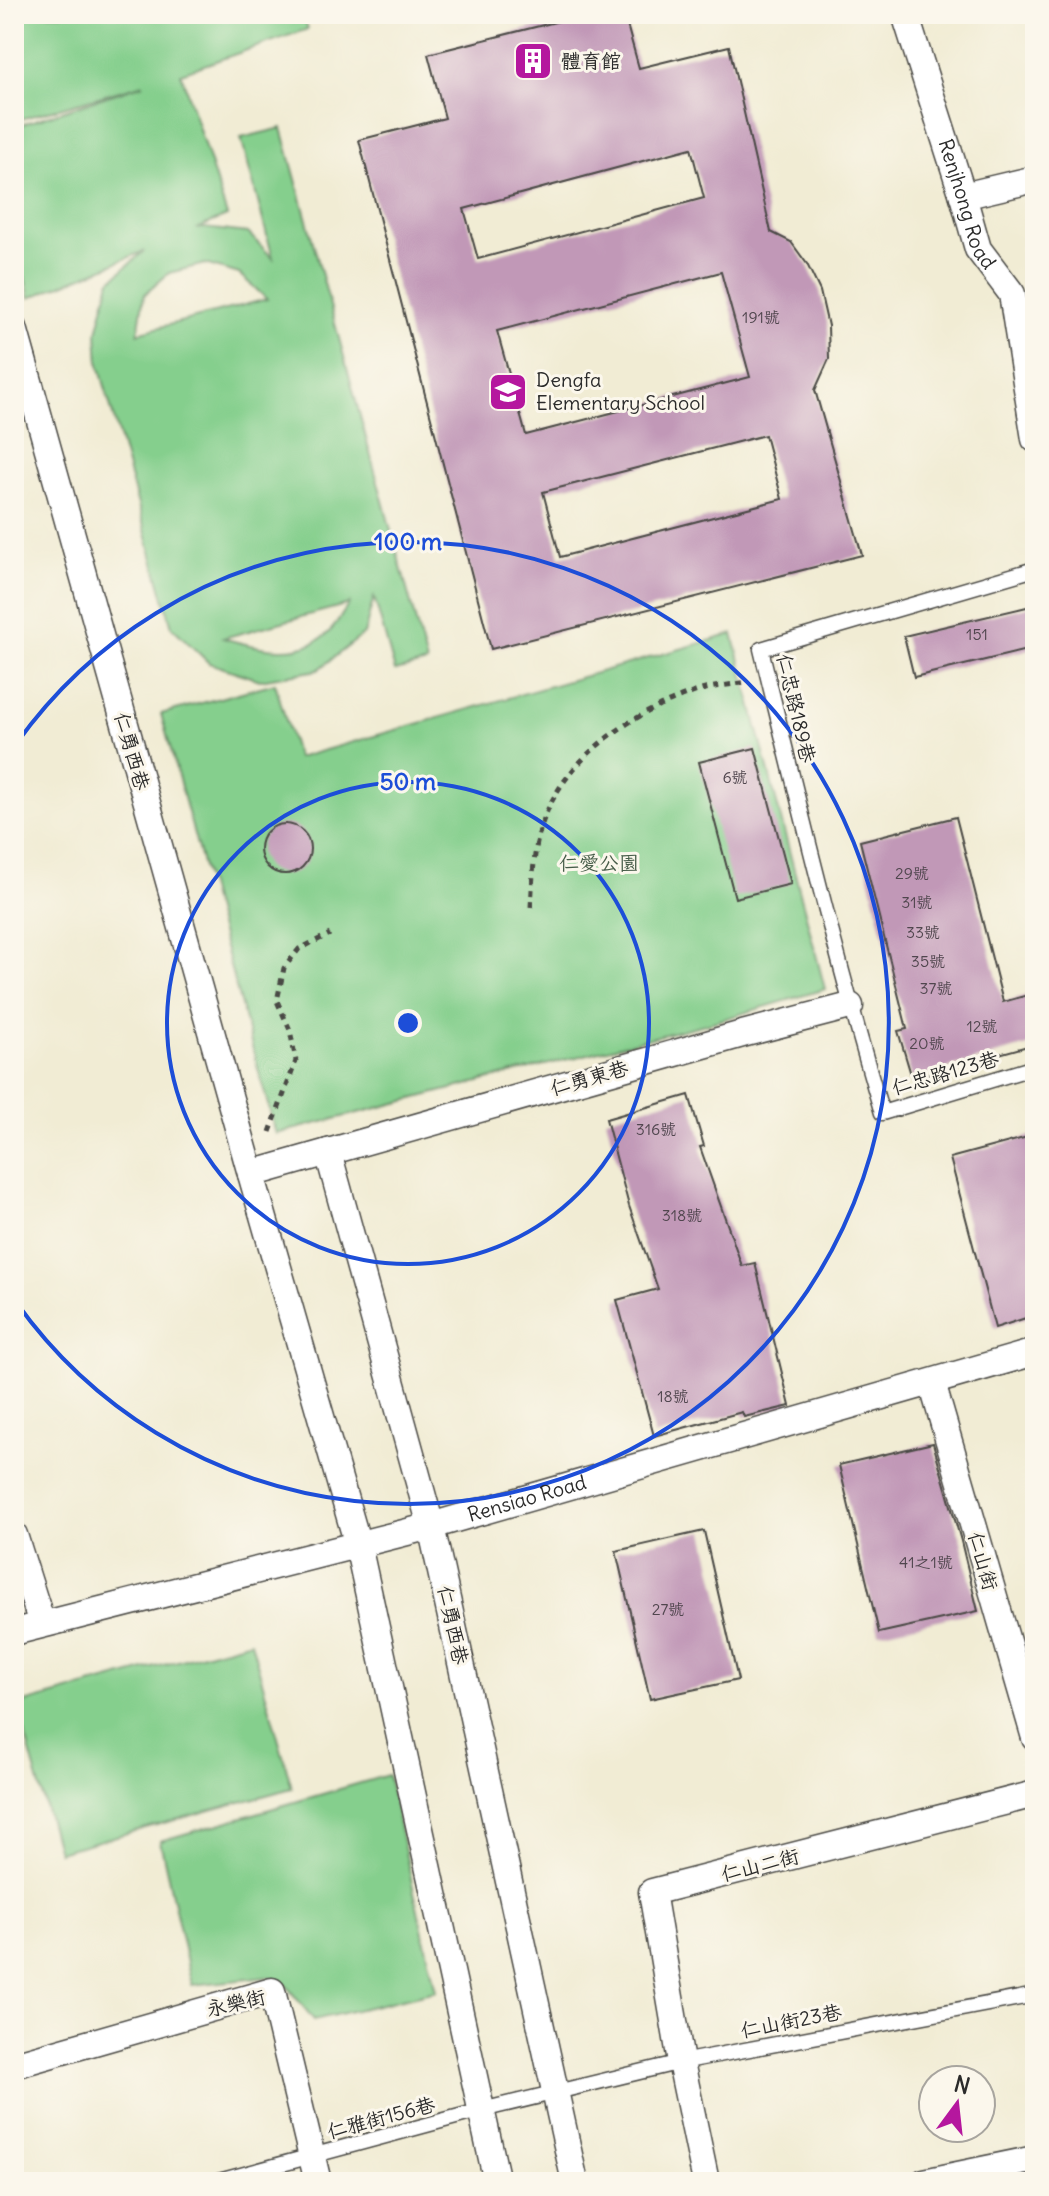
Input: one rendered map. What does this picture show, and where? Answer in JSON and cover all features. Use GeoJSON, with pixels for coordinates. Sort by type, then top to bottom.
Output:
{"type":"FeatureCollection","features":[{"type":"Feature","properties":{"kind":"street","name":"Renjhong Road"},"geometry":{"type":"LineString","coordinates":[[905,14],[978,249],[1012,294],[1035,439]]}},
{"type":"Feature","properties":{"kind":"street"},"geometry":{"type":"LineString","coordinates":[[963,196],[1035,179]]}},
{"type":"Feature","properties":{"kind":"street","name":"仁勇西巷"},"geometry":{"type":"LineString","coordinates":[[14,328],[358,1545],[497,2182]]}},
{"type":"Feature","properties":{"kind":"street","name":"仁勇東巷"},"geometry":{"type":"LineString","coordinates":[[328,1152],[850,1006]]}},
{"type":"Feature","properties":{"kind":"street"},"geometry":{"type":"LineString","coordinates":[[251,1174],[328,1152]]}},
{"type":"Feature","properties":{"kind":"street","name":"仁勇西巷"},"geometry":{"type":"LineString","coordinates":[[328,1152],[431,1526],[575,2182]]}},
{"type":"Feature","properties":{"kind":"street","name":"Rensiao Road"},"geometry":{"type":"LineString","coordinates":[[14,1632],[431,1526],[1035,1352]]}},
{"type":"Feature","properties":{"kind":"street","name":"仁山街"},"geometry":{"type":"LineString","coordinates":[[932,1383],[1035,1738]]}},
{"type":"Feature","properties":{"kind":"street"},"geometry":{"type":"LineString","coordinates":[[14,1535],[42,1624]]}},
{"type":"Feature","properties":{"kind":"street","name":"仁山二街"},"geometry":{"type":"LineString","coordinates":[[681,2062],[652,1892],[1035,1794]]}},
{"type":"Feature","properties":{"kind":"street","name":"永樂街"},"geometry":{"type":"LineString","coordinates":[[14,2065],[272,1991],[315,2170]]}},
{"type":"Feature","properties":{"kind":"street"},"geometry":{"type":"LineString","coordinates":[[681,2062],[706,2182]]}},
{"type":"Feature","properties":{"kind":"street"},"geometry":{"type":"LineString","coordinates":[[924,2182],[1035,2159]]}},
{"type":"Feature","properties":{"kind":"lane","name":"仁忠路189巷"},"geometry":{"type":"LineString","coordinates":[[850,1006],[761,649],[1035,569]]}},
{"type":"Feature","properties":{"kind":"lane","name":"仁忠路123巷"},"geometry":{"type":"LineString","coordinates":[[850,1006],[882,1113],[1035,1067]]}},
{"type":"Feature","properties":{"kind":"lane","name":"仁山街23巷"},"geometry":{"type":"LineString","coordinates":[[556,2091],[681,2062],[1035,1995]]}},
{"type":"Feature","properties":{"kind":"lane","name":"仁雅街156巷"},"geometry":{"type":"LineString","coordinates":[[215,2182],[315,2170],[482,2110],[556,2091]]}},
{"type":"Feature","properties":{"kind":"path"},"geometry":{"type":"LineString","coordinates":[[531,907],[534,860],[544,816],[574,766],[634,719],[699,691],[768,678]]}},
{"type":"Feature","properties":{"kind":"path"},"geometry":{"type":"LineString","coordinates":[[251,1174],[276,1121],[296,1061],[290,1030],[277,1001],[284,968],[299,949],[330,934]]}},
{"type":"Feature","properties":{"kind":"green space"},"geometry":{"type":"Polygon","coordinates":[[[14,14],[302,14],[308,29],[181,73],[227,216],[196,229],[248,233],[273,258],[241,138],[282,128],[427,663],[395,671],[374,597],[364,634],[318,670],[260,680],[209,663],[172,627],[99,365],[97,332],[110,281],[144,251],[30,298],[14,236],[14,127],[144,84],[14,121],[14,14]],[[205,264],[169,273],[144,295],[138,333],[267,299],[239,274],[205,264]],[[349,604],[223,638],[265,648],[307,645],[331,630],[349,604]]]}},
{"type":"Feature","properties":{"kind":"green space","name":"仁愛公園"},"geometry":{"type":"Polygon","coordinates":[[[733,634],[825,989],[717,1021],[276,1134],[161,714],[275,683],[297,758],[733,634]]]}},
{"type":"Feature","properties":{"kind":"green space"},"geometry":{"type":"Polygon","coordinates":[[[251,1641],[292,1788],[58,1852],[17,1705],[251,1641]]]}},
{"type":"Feature","properties":{"kind":"green space"},"geometry":{"type":"Polygon","coordinates":[[[388,1775],[436,1991],[314,2020],[285,1984],[268,1977],[192,1985],[160,1841],[388,1775]]]}},
{"type":"Feature","properties":{"kind":"building"},"geometry":{"type":"Polygon","coordinates":[[[587,14],[624,14],[639,68],[729,46],[771,232],[791,242],[807,264],[820,291],[828,326],[829,359],[815,390],[862,555],[491,649],[359,140],[445,118],[428,54],[587,14]],[[691,148],[464,209],[478,259],[704,198],[691,148]],[[721,272],[497,331],[526,435],[750,377],[721,272]],[[765,435],[543,492],[560,557],[782,499],[765,435]]]}},
{"type":"Feature","properties":{"kind":"building"},"geometry":{"type":"Polygon","coordinates":[[[1031,606],[1035,648],[914,677],[904,636],[1031,606]]]}},
{"type":"Feature","properties":{"kind":"building"},"geometry":{"type":"Polygon","coordinates":[[[755,748],[791,884],[735,898],[699,762],[755,748]]]}},
{"type":"Feature","properties":{"kind":"building"},"geometry":{"type":"Polygon","coordinates":[[[956,817],[1003,1002],[1035,993],[1035,1044],[912,1078],[898,1031],[907,1029],[860,841],[956,817]]]}},
{"type":"Feature","properties":{"kind":"building"},"geometry":{"type":"Polygon","coordinates":[[[275,825],[295,825],[309,839],[309,859],[295,873],[275,873],[261,859],[261,839],[275,825]]]}},
{"type":"Feature","properties":{"kind":"building"},"geometry":{"type":"Polygon","coordinates":[[[689,1095],[704,1146],[700,1147],[742,1266],[755,1263],[790,1406],[744,1417],[742,1412],[654,1436],[617,1300],[658,1289],[629,1206],[606,1119],[689,1095]]]}},
{"type":"Feature","properties":{"kind":"building"},"geometry":{"type":"Polygon","coordinates":[[[1035,1135],[1035,1315],[995,1328],[950,1158],[1035,1135]]]}},
{"type":"Feature","properties":{"kind":"building"},"geometry":{"type":"Polygon","coordinates":[[[933,1443],[978,1611],[879,1633],[839,1465],[933,1443]]]}},
{"type":"Feature","properties":{"kind":"building"},"geometry":{"type":"Polygon","coordinates":[[[704,1531],[738,1680],[650,1699],[616,1551],[704,1531]]]}},
{"type":"Feature","properties":{"kind":"place","name":"體育館"},"geometry":{"type":"Point","coordinates":[533,61]}},
{"type":"Feature","properties":{"kind":"place","name":"Dengfa Elementary School"},"geometry":{"type":"Point","coordinates":[508,392]}}]}
